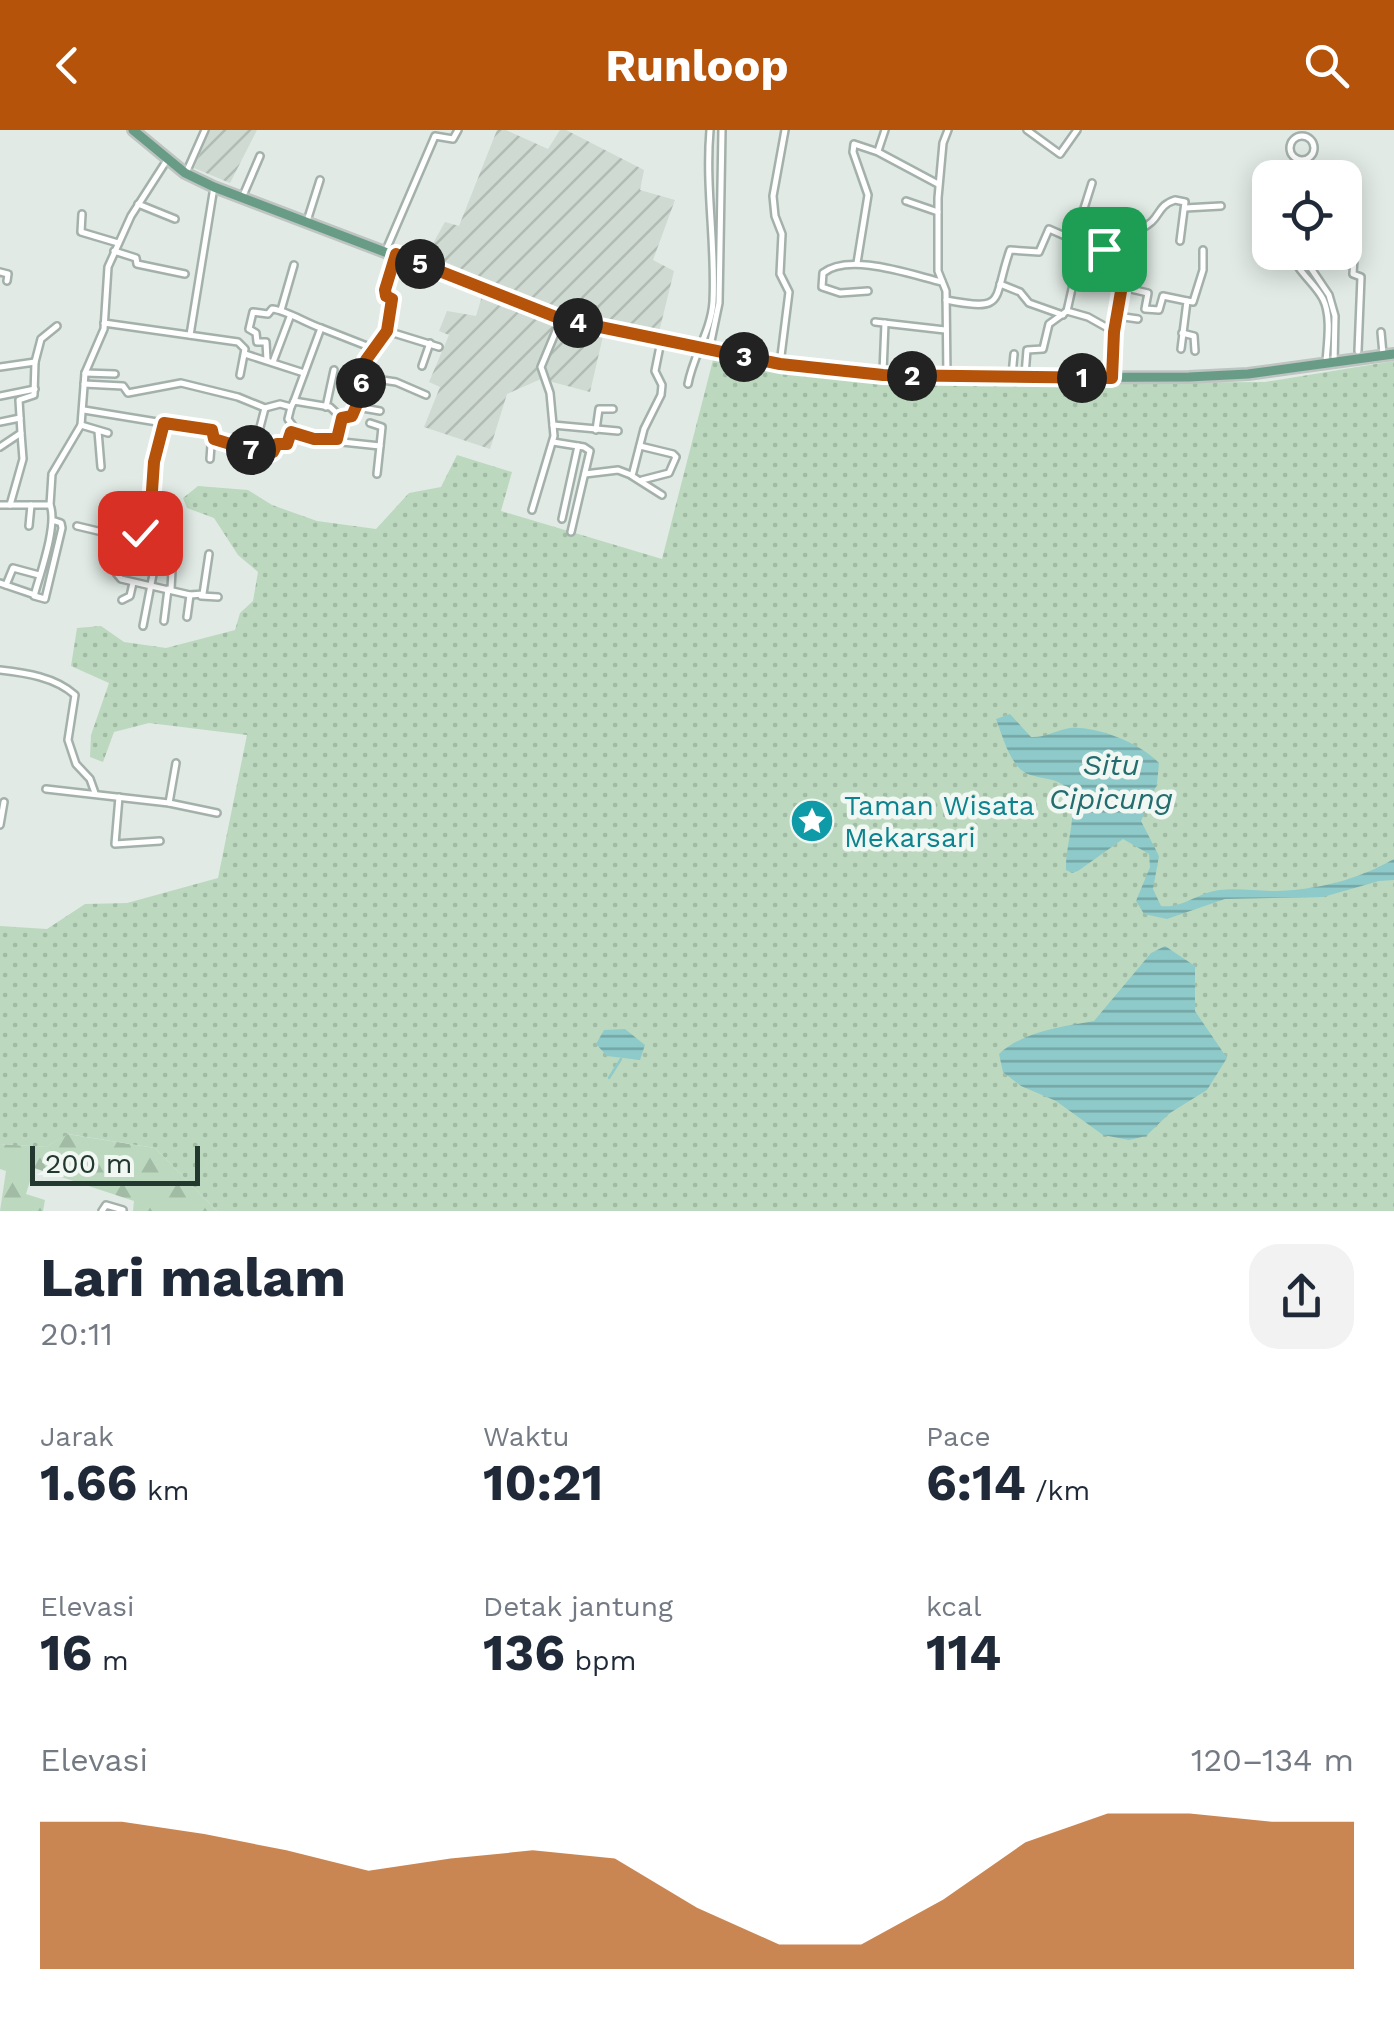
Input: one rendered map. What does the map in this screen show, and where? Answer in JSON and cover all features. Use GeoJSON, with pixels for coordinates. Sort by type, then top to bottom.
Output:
{"type":"FeatureCollection","features":[{"type":"Feature","properties":{"kind":"main road"},"geometry":{"type":"LineString","coordinates":[[134,130],[185,173],[214,187],[561,319],[780,364],[947,378],[1112,378],[1248,374],[1388,355]]}},
{"type":"Feature","properties":{"kind":"street"},"geometry":{"type":"LineString","coordinates":[[185,173],[206,130]]}},
{"type":"Feature","properties":{"kind":"street"},"geometry":{"type":"LineString","coordinates":[[84,384],[123,386],[128,393],[181,383],[264,408],[280,404],[326,406],[342,418],[352,416],[372,348],[387,331],[392,299],[385,290],[391,252],[435,136],[454,139],[458,130]]}},
{"type":"Feature","properties":{"kind":"street"},"geometry":{"type":"LineString","coordinates":[[704,350],[713,302],[708,214],[710,130]]}},
{"type":"Feature","properties":{"kind":"street"},"geometry":{"type":"LineString","coordinates":[[688,384],[719,303],[722,130]]}},
{"type":"Feature","properties":{"kind":"street"},"geometry":{"type":"LineString","coordinates":[[780,364],[788,292],[780,274],[782,234],[773,196],[785,130]]}},
{"type":"Feature","properties":{"kind":"street"},"geometry":{"type":"LineString","coordinates":[[878,152],[886,130]]}},
{"type":"Feature","properties":{"kind":"street"},"geometry":{"type":"LineString","coordinates":[[947,378],[946,300],[938,271],[938,212],[948,130]]}},
{"type":"Feature","properties":{"kind":"street"},"geometry":{"type":"LineString","coordinates":[[1028,130],[1060,154],[1075,133],[1066,130]]}},
{"type":"Feature","properties":{"kind":"street"},"geometry":{"type":"LineString","coordinates":[[1302,133],[1314,148],[1312,156],[1301,159],[1290,146],[1302,133]]}},
{"type":"Feature","properties":{"kind":"street"},"geometry":{"type":"LineString","coordinates":[[857,264],[868,195],[854,146],[878,152],[939,184]]}},
{"type":"Feature","properties":{"kind":"street"},"geometry":{"type":"LineString","coordinates":[[242,198],[260,156]]}},
{"type":"Feature","properties":{"kind":"street"},"geometry":{"type":"LineString","coordinates":[[34,595],[52,520],[52,474],[81,425],[86,373],[102,338],[104,283],[118,243],[167,160]]}},
{"type":"Feature","properties":{"kind":"street"},"geometry":{"type":"LineString","coordinates":[[307,221],[320,180]]}},
{"type":"Feature","properties":{"kind":"street"},"geometry":{"type":"LineString","coordinates":[[1024,378],[1026,350],[1043,349],[1049,324],[1066,313],[1076,271],[1074,240],[1092,183]]}},
{"type":"Feature","properties":{"kind":"street"},"geometry":{"type":"LineString","coordinates":[[190,335],[214,187]]}},
{"type":"Feature","properties":{"kind":"street"},"geometry":{"type":"LineString","coordinates":[[1112,378],[1114,332],[1124,274],[1140,229],[1153,224],[1166,203],[1184,200],[1180,241]]}},
{"type":"Feature","properties":{"kind":"street"},"geometry":{"type":"LineString","coordinates":[[906,201],[938,212]]}},
{"type":"Feature","properties":{"kind":"street"},"geometry":{"type":"LineString","coordinates":[[138,204],[176,218]]}},
{"type":"Feature","properties":{"kind":"street"},"geometry":{"type":"LineString","coordinates":[[1185,208],[1222,206]]}},
{"type":"Feature","properties":{"kind":"street"},"geometry":{"type":"LineString","coordinates":[[82,214],[80,232],[118,243]]}},
{"type":"Feature","properties":{"kind":"street"},"geometry":{"type":"LineString","coordinates":[[708,214],[720,214]]}},
{"type":"Feature","properties":{"kind":"street"},"geometry":{"type":"LineString","coordinates":[[1078,229],[1090,234],[1104,249],[1107,260],[1124,274]]}},
{"type":"Feature","properties":{"kind":"street"},"geometry":{"type":"LineString","coordinates":[[946,300],[985,307],[995,298],[1010,250],[1039,252],[1048,230],[1074,240]]}},
{"type":"Feature","properties":{"kind":"street"},"geometry":{"type":"LineString","coordinates":[[1104,249],[1130,258]]}},
{"type":"Feature","properties":{"kind":"street"},"geometry":{"type":"LineString","coordinates":[[1122,287],[1148,293],[1146,309],[1159,310],[1163,296],[1193,302],[1204,250]]}},
{"type":"Feature","properties":{"kind":"street"},"geometry":{"type":"LineString","coordinates":[[114,251],[136,258],[137,264],[185,274]]}},
{"type":"Feature","properties":{"kind":"street"},"geometry":{"type":"LineString","coordinates":[[868,291],[840,293],[821,285],[824,273],[832,266],[857,264],[942,282]]}},
{"type":"Feature","properties":{"kind":"street"},"geometry":{"type":"LineString","coordinates":[[281,310],[294,265]]}},
{"type":"Feature","properties":{"kind":"street"},"geometry":{"type":"LineString","coordinates":[[1300,270],[1322,297],[1328,321],[1330,364]]}},
{"type":"Feature","properties":{"kind":"street"},"geometry":{"type":"LineString","coordinates":[[1312,270],[1328,295],[1336,320],[1330,364]]}},
{"type":"Feature","properties":{"kind":"street"},"geometry":{"type":"LineString","coordinates":[[1352,270],[1352,274],[1362,278],[1358,351]]}},
{"type":"Feature","properties":{"kind":"street"},"geometry":{"type":"LineString","coordinates":[[0,272],[7,274],[7,281]]}},
{"type":"Feature","properties":{"kind":"street"},"geometry":{"type":"LineString","coordinates":[[1000,284],[1023,294],[1032,304],[1088,317],[1114,332]]}},
{"type":"Feature","properties":{"kind":"street"},"geometry":{"type":"LineString","coordinates":[[1181,349],[1186,302]]}},
{"type":"Feature","properties":{"kind":"street"},"geometry":{"type":"LineString","coordinates":[[281,340],[257,342],[256,333],[249,329],[252,313],[281,310],[372,348]]}},
{"type":"Feature","properties":{"kind":"street"},"geometry":{"type":"LineString","coordinates":[[1117,316],[1138,319]]}},
{"type":"Feature","properties":{"kind":"street"},"geometry":{"type":"LineString","coordinates":[[270,361],[290,317]]}},
{"type":"Feature","properties":{"kind":"street"},"geometry":{"type":"LineString","coordinates":[[532,510],[552,442],[550,393],[540,367],[561,319]]}},
{"type":"Feature","properties":{"kind":"street"},"geometry":{"type":"LineString","coordinates":[[876,322],[946,330]]}},
{"type":"Feature","properties":{"kind":"street"},"geometry":{"type":"LineString","coordinates":[[104,323],[238,342],[244,346],[240,374]]}},
{"type":"Feature","properties":{"kind":"street"},"geometry":{"type":"LineString","coordinates":[[883,375],[885,323]]}},
{"type":"Feature","properties":{"kind":"street"},"geometry":{"type":"LineString","coordinates":[[10,505],[23,456],[19,398],[32,396],[41,339],[58,326]]}},
{"type":"Feature","properties":{"kind":"street"},"geometry":{"type":"LineString","coordinates":[[214,439],[266,455],[277,444],[287,444],[292,425],[288,419],[321,328]]}},
{"type":"Feature","properties":{"kind":"street"},"geometry":{"type":"LineString","coordinates":[[387,331],[440,347]]}},
{"type":"Feature","properties":{"kind":"street"},"geometry":{"type":"LineString","coordinates":[[1381,332],[1388,355]]}},
{"type":"Feature","properties":{"kind":"street"},"geometry":{"type":"LineString","coordinates":[[1182,333],[1194,336],[1195,351]]}},
{"type":"Feature","properties":{"kind":"street"},"geometry":{"type":"LineString","coordinates":[[632,476],[644,429],[660,395],[662,385],[656,371],[661,341]]}},
{"type":"Feature","properties":{"kind":"street"},"geometry":{"type":"LineString","coordinates":[[266,342],[270,361]]}},
{"type":"Feature","properties":{"kind":"street"},"geometry":{"type":"LineString","coordinates":[[422,366],[430,343]]}},
{"type":"Feature","properties":{"kind":"street"},"geometry":{"type":"LineString","coordinates":[[244,354],[304,373]]}},
{"type":"Feature","properties":{"kind":"street"},"geometry":{"type":"LineString","coordinates":[[1012,378],[1014,354]]}},
{"type":"Feature","properties":{"kind":"street"},"geometry":{"type":"LineString","coordinates":[[0,367],[35,362]]}},
{"type":"Feature","properties":{"kind":"street"},"geometry":{"type":"LineString","coordinates":[[326,406],[334,370]]}},
{"type":"Feature","properties":{"kind":"street"},"geometry":{"type":"LineString","coordinates":[[86,373],[115,374]]}},
{"type":"Feature","properties":{"kind":"street"},"geometry":{"type":"LineString","coordinates":[[362,377],[396,382],[426,394]]}},
{"type":"Feature","properties":{"kind":"street"},"geometry":{"type":"LineString","coordinates":[[0,396],[34,389]]}},
{"type":"Feature","properties":{"kind":"street"},"geometry":{"type":"LineString","coordinates":[[356,407],[380,412]]}},
{"type":"Feature","properties":{"kind":"street"},"geometry":{"type":"LineString","coordinates":[[258,436],[264,408]]}},
{"type":"Feature","properties":{"kind":"street"},"geometry":{"type":"LineString","coordinates":[[596,430],[599,409],[612,409]]}},
{"type":"Feature","properties":{"kind":"street"},"geometry":{"type":"LineString","coordinates":[[84,410],[212,430],[210,459]]}},
{"type":"Feature","properties":{"kind":"street"},"geometry":{"type":"LineString","coordinates":[[0,422],[20,418]]}},
{"type":"Feature","properties":{"kind":"street"},"geometry":{"type":"LineString","coordinates":[[337,439],[342,418]]}},
{"type":"Feature","properties":{"kind":"street"},"geometry":{"type":"LineString","coordinates":[[149,534],[154,462],[164,423]]}},
{"type":"Feature","properties":{"kind":"street"},"geometry":{"type":"LineString","coordinates":[[370,423],[382,428],[376,474]]}},
{"type":"Feature","properties":{"kind":"street"},"geometry":{"type":"LineString","coordinates":[[553,424],[618,431]]}},
{"type":"Feature","properties":{"kind":"street"},"geometry":{"type":"LineString","coordinates":[[81,425],[108,433]]}},
{"type":"Feature","properties":{"kind":"street"},"geometry":{"type":"LineString","coordinates":[[0,447],[21,432]]}},
{"type":"Feature","properties":{"kind":"street"},"geometry":{"type":"LineString","coordinates":[[98,432],[101,467]]}},
{"type":"Feature","properties":{"kind":"street"},"geometry":{"type":"LineString","coordinates":[[291,432],[314,439],[380,446]]}},
{"type":"Feature","properties":{"kind":"street"},"geometry":{"type":"LineString","coordinates":[[552,442],[590,450],[570,532]]}},
{"type":"Feature","properties":{"kind":"street"},"geometry":{"type":"LineString","coordinates":[[562,519],[578,446]]}},
{"type":"Feature","properties":{"kind":"street"},"geometry":{"type":"LineString","coordinates":[[640,446],[676,456],[668,474],[642,480]]}},
{"type":"Feature","properties":{"kind":"street"},"geometry":{"type":"LineString","coordinates":[[586,474],[618,470],[642,480],[662,495]]}},
{"type":"Feature","properties":{"kind":"street"},"geometry":{"type":"LineString","coordinates":[[0,505],[50,505]]}},
{"type":"Feature","properties":{"kind":"street"},"geometry":{"type":"LineString","coordinates":[[29,526],[31,505]]}},
{"type":"Feature","properties":{"kind":"street"},"geometry":{"type":"LineString","coordinates":[[39,575],[14,568],[3,584],[47,599],[62,528],[61,523],[52,520]]}},
{"type":"Feature","properties":{"kind":"street"},"geometry":{"type":"LineString","coordinates":[[78,526],[119,536],[126,532],[161,537],[144,626]]}},
{"type":"Feature","properties":{"kind":"street"},"geometry":{"type":"LineString","coordinates":[[119,536],[116,573],[125,582],[218,598]]}},
{"type":"Feature","properties":{"kind":"street"},"geometry":{"type":"LineString","coordinates":[[201,596],[209,554]]}},
{"type":"Feature","properties":{"kind":"street"},"geometry":{"type":"LineString","coordinates":[[155,564],[172,568],[164,621]]}},
{"type":"Feature","properties":{"kind":"street"},"geometry":{"type":"LineString","coordinates":[[122,600],[129,598],[133,583]]}},
{"type":"Feature","properties":{"kind":"street"},"geometry":{"type":"LineString","coordinates":[[187,617],[190,595]]}},
{"type":"Feature","properties":{"kind":"street"},"geometry":{"type":"LineString","coordinates":[[0,670],[60,684],[75,695],[68,740],[76,764],[90,779],[95,794]]}},
{"type":"Feature","properties":{"kind":"street"},"geometry":{"type":"LineString","coordinates":[[168,803],[176,763]]}},
{"type":"Feature","properties":{"kind":"street"},"geometry":{"type":"LineString","coordinates":[[46,789],[168,803],[217,813]]}},
{"type":"Feature","properties":{"kind":"street"},"geometry":{"type":"LineString","coordinates":[[118,797],[115,844],[160,841]]}},
{"type":"Feature","properties":{"kind":"street"},"geometry":{"type":"LineString","coordinates":[[0,825],[4,802]]}},
{"type":"Feature","properties":{"kind":"street"},"geometry":{"type":"LineString","coordinates":[[102,1211],[106,1205],[123,1210]]}},
{"type":"Feature","properties":{"kind":"shaded area"},"geometry":{"type":"Polygon","coordinates":[[[210,130],[257,130],[230,183],[194,168],[210,130]]]}},
{"type":"Feature","properties":{"kind":"shaded area"},"geometry":{"type":"Polygon","coordinates":[[[497,130],[506,130],[548,149],[560,130],[566,130],[644,170],[640,190],[675,200],[653,260],[674,271],[659,332],[607,319],[590,392],[541,379],[507,394],[490,449],[424,427],[440,387],[429,382],[449,335],[439,331],[447,311],[476,316],[487,280],[427,254],[445,222],[459,226],[497,130]]]}},
{"type":"Feature","properties":{"kind":"green space","name":"Taman Wisata Mekarsari"},"geometry":{"type":"Polygon","coordinates":[[[714,356],[922,384],[1265,382],[1394,361],[1394,1211],[217,1211],[155,1148],[68,1134],[46,1147],[0,1144],[0,926],[47,929],[85,904],[127,903],[218,878],[247,735],[149,723],[114,732],[103,762],[90,757],[91,735],[109,683],[71,666],[77,628],[101,626],[124,642],[166,648],[235,630],[240,613],[253,601],[258,572],[238,555],[214,518],[187,508],[183,498],[198,486],[248,490],[272,505],[317,521],[376,529],[409,493],[441,487],[457,455],[512,472],[501,511],[662,559],[714,356]]]}},
{"type":"Feature","properties":{"kind":"green space"},"geometry":{"type":"Polygon","coordinates":[[[67,1134],[155,1148],[217,1211],[133,1211],[134,1201],[34,1168],[26,1194],[45,1200],[43,1211],[0,1211],[6,1171],[0,1169],[0,1144],[46,1147],[67,1134]]]}},
{"type":"Feature","properties":{"kind":"water","name":"Situ Cipicung"},"geometry":{"type":"Polygon","coordinates":[[[1010,714],[1031,737],[1070,728],[1093,730],[1130,743],[1159,763],[1157,784],[1141,821],[1159,856],[1153,889],[1161,906],[1220,890],[1275,891],[1321,886],[1366,873],[1394,859],[1394,880],[1323,897],[1225,899],[1167,919],[1144,914],[1136,901],[1150,867],[1149,854],[1123,839],[1078,871],[1066,870],[1071,799],[1056,781],[1027,773],[1016,764],[996,719],[1010,714]]]}},
{"type":"Feature","properties":{"kind":"water"},"geometry":{"type":"Polygon","coordinates":[[[1165,946],[1195,966],[1195,1011],[1227,1058],[1207,1090],[1170,1113],[1146,1136],[1129,1140],[1103,1135],[1056,1101],[1021,1086],[1003,1072],[999,1054],[1009,1046],[1044,1031],[1094,1021],[1151,953],[1165,946]]]}},
{"type":"Feature","properties":{"kind":"water"},"geometry":{"type":"Polygon","coordinates":[[[625,1029],[645,1045],[640,1060],[607,1056],[596,1044],[604,1030],[625,1029]]]}},
{"type":"Feature","properties":{"kind":"waterway"},"geometry":{"type":"LineString","coordinates":[[609,1078],[621,1059]]}},
{"type":"Feature","properties":{"kind":"place","name":"Taman Wisata Mekarsari"},"geometry":{"type":"Point","coordinates":[812,821]}},
{"type":"Feature","properties":{"kind":"route"},"geometry":{"type":"LineString","coordinates":[[140,533],[149,534],[154,462],[164,423],[212,430],[214,439],[266,455],[277,444],[287,444],[291,432],[314,439],[337,439],[342,418],[352,416],[356,407],[366,360],[387,331],[392,299],[385,290],[396,254],[561,319],[802,368],[947,378],[1112,378],[1114,332],[1124,274],[1107,260],[1104,249]]}}]}
